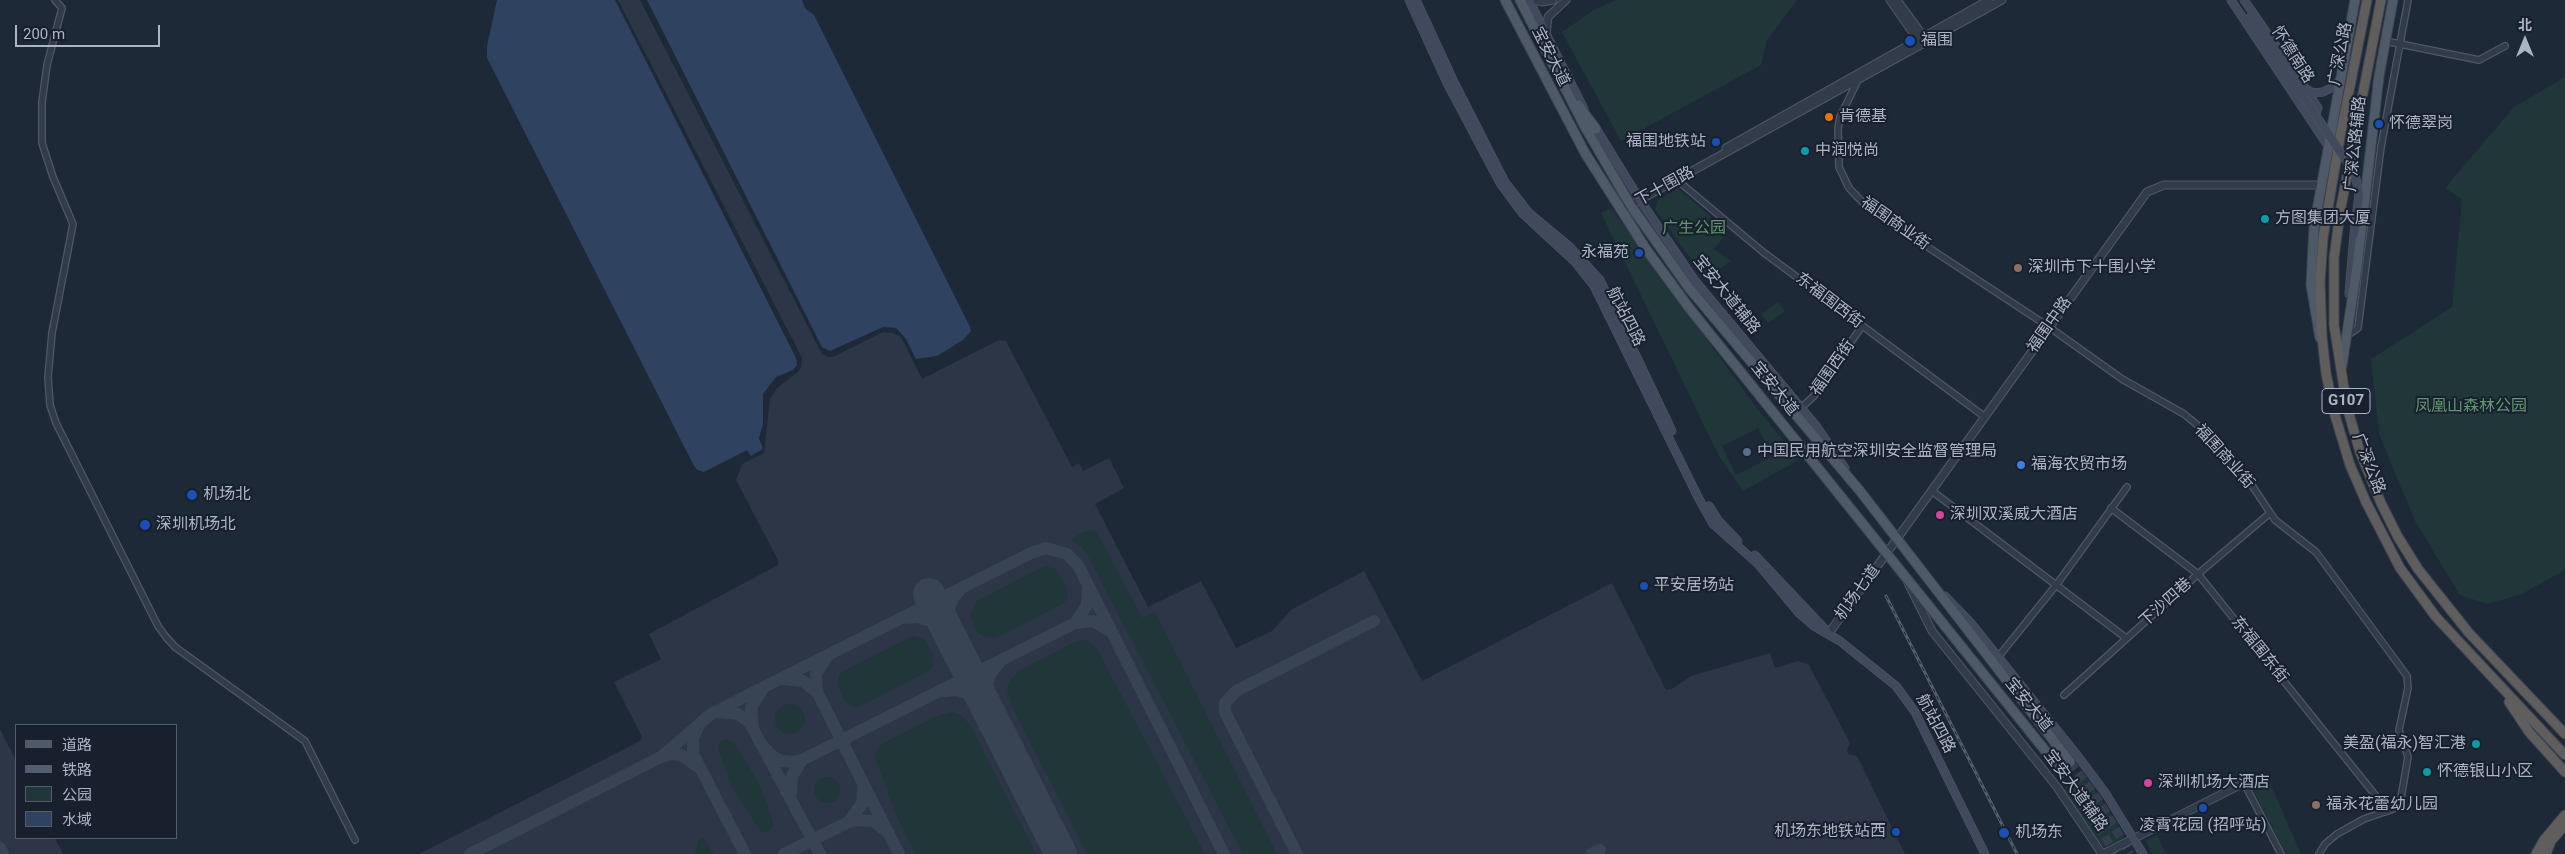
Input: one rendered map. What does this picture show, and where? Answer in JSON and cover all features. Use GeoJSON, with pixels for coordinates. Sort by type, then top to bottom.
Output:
{"type":"FeatureCollection","features":[{"type":"Feature","properties":{"kind":"highway","name":"广深公路"},"geometry":{"type":"LineString","coordinates":[[2367,0],[2340,136],[2323,238],[2320,300],[2324,363],[2344,447],[2382,536],[2400,568],[2436,617],[2565,755]]}},
{"type":"Feature","properties":{"kind":"highway","name":"广深公路"},"geometry":{"type":"LineString","coordinates":[[2381,0],[2340,212],[2334,258],[2334,325],[2342,382],[2354,434],[2366,468],[2398,537],[2448,609],[2565,734]]}},
{"type":"Feature","properties":{"kind":"highway"},"geometry":{"type":"LineString","coordinates":[[2503,690],[2520,720],[2565,772]]}},
{"type":"Feature","properties":{"kind":"highway"},"geometry":{"type":"LineString","coordinates":[[2536,854],[2544,840],[2565,815]]}},
{"type":"Feature","properties":{"kind":"highway"},"geometry":{"type":"LineString","coordinates":[[2546,854],[2551,841],[2565,825]]}},
{"type":"Feature","properties":{"kind":"main road","name":"航站四路"},"geometry":{"type":"LineString","coordinates":[[1410,0],[1448,83],[1500,183],[1523,214],[1575,262],[1594,286],[1713,524],[1764,570],[1799,613],[1814,626],[1829,633]]}},
{"type":"Feature","properties":{"kind":"main road","name":"航站四路"},"geometry":{"type":"LineString","coordinates":[[1416,0],[1454,82],[1505,182],[1529,213],[1570,247],[1600,280],[1702,495],[1718,520],[1763,562],[1804,609],[1829,633],[1885,675],[1907,700],[1985,854]]}},
{"type":"Feature","properties":{"kind":"main road","name":"宝安大道"},"geometry":{"type":"LineString","coordinates":[[1505,0],[1557,103],[1620,210],[1690,309],[2060,770]]}},
{"type":"Feature","properties":{"kind":"main road","name":"宝安大道"},"geometry":{"type":"LineString","coordinates":[[1520,0],[1563,84],[1630,204],[1688,288],[1898,538],[1936,586],[1985,654],[2070,762]]}},
{"type":"Feature","properties":{"kind":"main road","name":"宝安大道辅路"},"geometry":{"type":"LineString","coordinates":[[1528,0],[1578,99],[1639,199],[1696,282],[1801,408],[1860,491]]}},
{"type":"Feature","properties":{"kind":"main road","name":"怀德南路"},"geometry":{"type":"LineString","coordinates":[[2231,0],[2328,146]]}},
{"type":"Feature","properties":{"kind":"main road","name":"怀德南路"},"geometry":{"type":"LineString","coordinates":[[2240,0],[2304,93]]}},
{"type":"Feature","properties":{"kind":"main road","name":"怀德南路"},"geometry":{"type":"LineString","coordinates":[[2244,0],[2355,174],[2358,195],[2347,323]]}},
{"type":"Feature","properties":{"kind":"main road","name":"广深公路辅路"},"geometry":{"type":"LineString","coordinates":[[2324,363],[2311,285],[2314,234],[2320,185],[2355,0]]}},
{"type":"Feature","properties":{"kind":"main road","name":"广深公路辅路"},"geometry":{"type":"LineString","coordinates":[[2342,382],[2347,323],[2357,267],[2385,41],[2393,0]]}},
{"type":"Feature","properties":{"kind":"main road","name":"怀德南路"},"geometry":{"type":"LineString","coordinates":[[2304,93],[2324,92],[2335,86],[2342,76]]}},
{"type":"Feature","properties":{"kind":"main road"},"geometry":{"type":"LineString","coordinates":[[1563,84],[1596,129]]}},
{"type":"Feature","properties":{"kind":"main road"},"geometry":{"type":"LineString","coordinates":[[2304,93],[2318,110],[2312,115],[2304,111]]}},
{"type":"Feature","properties":{"kind":"main road","name":"宝安大道辅路"},"geometry":{"type":"LineString","coordinates":[[1936,586],[1999,656],[2077,755],[2135,838],[2143,854]]}},
{"type":"Feature","properties":{"kind":"street"},"geometry":{"type":"LineString","coordinates":[[55,0],[62,8],[47,65],[42,102],[42,142],[53,177],[73,224],[52,333],[49,368],[50,405],[56,423],[158,626],[175,647],[305,741],[355,840]]}},
{"type":"Feature","properties":{"kind":"street"},"geometry":{"type":"LineString","coordinates":[[1534,0],[1542,2],[1553,0]]}},
{"type":"Feature","properties":{"kind":"street"},"geometry":{"type":"LineString","coordinates":[[1890,0],[1923,41]]}},
{"type":"Feature","properties":{"kind":"street"},"geometry":{"type":"LineString","coordinates":[[1897,0],[1923,41]]}},
{"type":"Feature","properties":{"kind":"street","name":"下十围路"},"geometry":{"type":"LineString","coordinates":[[1639,199],[1857,82],[1989,0]]}},
{"type":"Feature","properties":{"kind":"street","name":"下十围路"},"geometry":{"type":"LineString","coordinates":[[1620,210],[1923,41],[2002,0]]}},
{"type":"Feature","properties":{"kind":"street"},"geometry":{"type":"LineString","coordinates":[[2345,338],[2358,328],[2381,147],[2408,0]]}},
{"type":"Feature","properties":{"kind":"street"},"geometry":{"type":"LineString","coordinates":[[1548,39],[1546,24],[1548,17],[1563,1]]}},
{"type":"Feature","properties":{"kind":"street"},"geometry":{"type":"LineString","coordinates":[[2385,41],[2479,60],[2506,46]]}},
{"type":"Feature","properties":{"kind":"street","name":"福围商业街"},"geometry":{"type":"LineString","coordinates":[[1857,82],[1840,117],[1838,129],[1839,167],[1849,188],[1867,207],[2048,327],[2122,379],[2184,414],[2201,428],[2251,484],[2270,513],[2316,552],[2407,676],[2408,688],[2400,730],[2408,757],[2400,804],[2388,811]]}},
{"type":"Feature","properties":{"kind":"street","name":"东福围西街"},"geometry":{"type":"LineString","coordinates":[[1677,180],[1763,252],[1985,417]]}},
{"type":"Feature","properties":{"kind":"street","name":"福围中路"},"geometry":{"type":"LineString","coordinates":[[1887,554],[2048,327],[2152,188],[2164,185],[2320,185]]}},
{"type":"Feature","properties":{"kind":"street","name":"福围西街"},"geometry":{"type":"LineString","coordinates":[[1801,408],[1814,396],[1862,326]]}},
{"type":"Feature","properties":{"kind":"street"},"geometry":{"type":"LineString","coordinates":[[1999,656],[2057,584],[2127,487]]}},
{"type":"Feature","properties":{"kind":"street"},"geometry":{"type":"LineString","coordinates":[[1932,491],[2126,638]]}},
{"type":"Feature","properties":{"kind":"street","name":"东福围东街"},"geometry":{"type":"LineString","coordinates":[[2111,508],[2198,574],[2388,811]]}},
{"type":"Feature","properties":{"kind":"street","name":"下沙四巷"},"geometry":{"type":"LineString","coordinates":[[2064,695],[2198,574],[2270,513]]}},
{"type":"Feature","properties":{"kind":"street","name":"机场七道"},"geometry":{"type":"LineString","coordinates":[[1829,633],[1887,554]]}},
{"type":"Feature","properties":{"kind":"street","name":"宝安大道辅路"},"geometry":{"type":"LineString","coordinates":[[1904,574],[1932,631],[2057,787],[2103,854]]}},
{"type":"Feature","properties":{"kind":"street"},"geometry":{"type":"LineString","coordinates":[[2103,854],[2244,783],[2281,854]]}},
{"type":"Feature","properties":{"kind":"street"},"geometry":{"type":"LineString","coordinates":[[2319,854],[2325,844],[2337,834],[2364,819],[2388,811]]}},
{"type":"Feature","properties":{"kind":"shaded area"},"geometry":{"type":"Polygon","coordinates":[[[618,0],[640,0],[822,354],[833,357],[883,332],[892,333],[901,337],[922,379],[999,340],[1006,341],[1072,467],[1079,463],[1083,471],[1109,458],[1124,488],[1095,504],[1148,607],[1201,581],[1236,648],[1272,631],[1291,610],[1364,571],[1422,681],[1612,583],[1666,690],[1672,689],[1691,676],[1770,653],[1775,668],[1798,661],[1809,665],[1850,743],[1847,750],[1848,754],[1857,756],[1905,854],[419,854],[640,741],[642,737],[614,682],[661,659],[649,634],[778,565],[778,560],[736,480],[742,464],[764,453],[770,399],[777,388],[798,372],[801,367],[802,358],[618,0]]]}},
{"type":"Feature","properties":{"kind":"shaded area"},"geometry":{"type":"Polygon","coordinates":[[[0,729],[15,759],[15,839],[56,839],[63,854],[0,854],[0,729]]]}},
{"type":"Feature","properties":{"kind":"green space"},"geometry":{"type":"Polygon","coordinates":[[[1616,0],[1797,0],[1767,40],[1761,65],[1621,141],[1562,32],[1594,10],[1616,0]]]}},
{"type":"Feature","properties":{"kind":"green space","name":"凤凰山森林公园"},"geometry":{"type":"Polygon","coordinates":[[[2565,77],[2565,570],[2522,594],[2487,604],[2460,595],[2415,521],[2379,434],[2371,359],[2452,307],[2462,199],[2445,188],[2514,107],[2565,77]]]}},
{"type":"Feature","properties":{"kind":"green space","name":"广生公园"},"geometry":{"type":"Polygon","coordinates":[[[1678,188],[1719,224],[1715,230],[1723,238],[1714,249],[1731,261],[1705,279],[1655,209],[1658,200],[1678,188]]]}},
{"type":"Feature","properties":{"kind":"green space"},"geometry":{"type":"Polygon","coordinates":[[[1611,208],[1756,407],[1799,460],[1743,491],[1719,456],[1601,213],[1611,208]],[[1758,428],[1722,446],[1736,475],[1772,457],[1758,428]]]}},
{"type":"Feature","properties":{"kind":"green space"},"geometry":{"type":"Polygon","coordinates":[[[1778,302],[1785,311],[1768,323],[1761,314],[1778,302]]]}},
{"type":"Feature","properties":{"kind":"green space"},"geometry":{"type":"Polygon","coordinates":[[[1093,530],[1097,532],[1142,618],[1155,612],[1277,854],[1243,854],[1089,558],[1080,545],[1072,540],[1079,534],[1093,530]]]}},
{"type":"Feature","properties":{"kind":"green space"},"geometry":{"type":"Polygon","coordinates":[[[1045,566],[1056,569],[1067,588],[1068,596],[1064,603],[996,638],[985,637],[976,631],[970,615],[977,601],[1045,566]]]}},
{"type":"Feature","properties":{"kind":"green space"},"geometry":{"type":"Polygon","coordinates":[[[913,636],[924,639],[933,655],[933,664],[930,670],[861,706],[854,707],[846,702],[837,684],[840,673],[913,636]]]}},
{"type":"Feature","properties":{"kind":"green space"},"geometry":{"type":"Polygon","coordinates":[[[1086,640],[1096,647],[1205,854],[1087,854],[1012,706],[1007,689],[1011,679],[1020,670],[1077,641],[1086,640]]]}},
{"type":"Feature","properties":{"kind":"green space"},"geometry":{"type":"Polygon","coordinates":[[[790,704],[801,708],[805,719],[801,730],[790,734],[779,730],[775,719],[779,708],[790,704]]]}},
{"type":"Feature","properties":{"kind":"green space"},"geometry":{"type":"Polygon","coordinates":[[[952,712],[962,716],[970,725],[1036,854],[916,854],[896,815],[874,754],[882,744],[939,715],[952,712]]]}},
{"type":"Feature","properties":{"kind":"green space"},"geometry":{"type":"Polygon","coordinates":[[[726,739],[734,743],[759,783],[773,821],[773,827],[769,831],[762,832],[758,828],[732,787],[718,749],[720,742],[726,739]]]}},
{"type":"Feature","properties":{"kind":"green space"},"geometry":{"type":"Polygon","coordinates":[[[2085,775],[2124,834],[2123,839],[2105,847],[2102,846],[2064,790],[2085,775]]]}},
{"type":"Feature","properties":{"kind":"green space"},"geometry":{"type":"Polygon","coordinates":[[[2267,776],[2301,854],[2286,854],[2251,786],[2267,776]]]}},
{"type":"Feature","properties":{"kind":"green space"},"geometry":{"type":"Polygon","coordinates":[[[827,777],[836,781],[840,790],[836,799],[827,803],[818,799],[814,790],[818,781],[827,777]]]}},
{"type":"Feature","properties":{"kind":"green space"},"geometry":{"type":"Polygon","coordinates":[[[2157,835],[2166,854],[2152,854],[2146,841],[2157,835]]]}},
{"type":"Feature","properties":{"kind":"green space"},"geometry":{"type":"Polygon","coordinates":[[[704,837],[713,854],[695,854],[699,840],[704,837]]]}},
{"type":"Feature","properties":{"kind":"water"},"geometry":{"type":"Polygon","coordinates":[[[497,0],[615,0],[796,358],[797,365],[793,370],[776,377],[763,394],[763,424],[759,438],[763,449],[751,456],[747,450],[704,472],[697,470],[693,464],[487,58],[487,46],[497,0]]]}},
{"type":"Feature","properties":{"kind":"water"},"geometry":{"type":"Polygon","coordinates":[[[647,0],[802,0],[805,8],[814,15],[970,327],[971,331],[963,340],[937,356],[916,359],[906,339],[896,328],[883,327],[830,351],[822,347],[647,0]]]}},
{"type":"Feature","properties":{"kind":"taxiway"},"geometry":{"type":"LineString","coordinates":[[745,854],[693,754],[693,738],[700,723],[711,714],[770,684],[1031,553],[1046,548],[1067,554],[1078,565],[1224,854]]}},
{"type":"Feature","properties":{"kind":"taxiway"},"geometry":{"type":"LineString","coordinates":[[1075,623],[1087,605],[1088,587]]}},
{"type":"Feature","properties":{"kind":"taxiway"},"geometry":{"type":"LineString","coordinates":[[951,636],[948,627],[948,612],[953,598],[960,590]]}},
{"type":"Feature","properties":{"kind":"taxiway"},"geometry":{"type":"LineString","coordinates":[[905,618],[917,617],[931,621],[944,629],[952,640]]}},
{"type":"Feature","properties":{"kind":"taxiway"},"geometry":{"type":"LineString","coordinates":[[763,746],[771,755],[781,761],[792,762],[802,760],[1075,623],[1093,621],[1110,631]]}},
{"type":"Feature","properties":{"kind":"taxiway"},"geometry":{"type":"LineString","coordinates":[[1297,854],[1225,712],[1225,703],[1236,691],[1374,621]]}},
{"type":"Feature","properties":{"kind":"taxiway"},"geometry":{"type":"LineString","coordinates":[[817,692],[816,674],[827,656]]}},
{"type":"Feature","properties":{"kind":"taxiway"},"geometry":{"type":"LineString","coordinates":[[988,709],[986,686],[991,673],[999,663]]}},
{"type":"Feature","properties":{"kind":"taxiway"},"geometry":{"type":"LineString","coordinates":[[783,679],[803,681],[817,692],[899,854]]}},
{"type":"Feature","properties":{"kind":"taxiway"},"geometry":{"type":"LineString","coordinates":[[753,727],[751,708],[762,690]]}},
{"type":"Feature","properties":{"kind":"taxiway"},"geometry":{"type":"LineString","coordinates":[[944,691],[956,690],[970,694],[981,702],[990,714]]}},
{"type":"Feature","properties":{"kind":"taxiway"},"geometry":{"type":"LineString","coordinates":[[717,712],[738,714],[750,723],[820,854]]}},
{"type":"Feature","properties":{"kind":"taxiway"},"geometry":{"type":"LineString","coordinates":[[470,854],[661,757],[696,727]]}},
{"type":"Feature","properties":{"kind":"taxiway"},"geometry":{"type":"LineString","coordinates":[[661,757],[670,754],[681,755],[697,766]]}},
{"type":"Feature","properties":{"kind":"taxiway"},"geometry":{"type":"LineString","coordinates":[[791,794],[792,776],[802,760]]}},
{"type":"Feature","properties":{"kind":"taxiway"},"geometry":{"type":"LineString","coordinates":[[849,821],[862,804],[863,787]]}},
{"type":"Feature","properties":{"kind":"taxiway"},"geometry":{"type":"LineString","coordinates":[[784,854],[853,820],[873,821],[886,831]]}},
{"type":"Feature","properties":{"kind":"taxiway"},"geometry":{"type":"LineString","coordinates":[[0,848],[3,854]]}},
{"type":"Feature","properties":{"kind":"taxiway"},"geometry":{"type":"LineString","coordinates":[[1591,854],[1600,850]]}},
{"type":"Feature","properties":{"kind":"runway"},"geometry":{"type":"LineString","coordinates":[[929,594],[1061,854]]}},
{"type":"Feature","properties":{"kind":"tunnel"},"geometry":{"type":"LineString","coordinates":[[2070,762],[2100,803],[2130,854]]}},
{"type":"Feature","properties":{"kind":"tunnel"},"geometry":{"type":"LineString","coordinates":[[2060,769],[2083,800],[2115,854]]}},
{"type":"Feature","properties":{"kind":"railway"},"geometry":{"type":"LineString","coordinates":[[1886,596],[2017,854]]}},
{"type":"Feature","properties":{"kind":"place","name":"福围"},"geometry":{"type":"Point","coordinates":[1910,41]}},
{"type":"Feature","properties":{"kind":"place","name":"肯德基"},"geometry":{"type":"Point","coordinates":[1829,117]}},
{"type":"Feature","properties":{"kind":"place","name":"怀德翠岗"},"geometry":{"type":"Point","coordinates":[2379,124]}},
{"type":"Feature","properties":{"kind":"place","name":"福围地铁站"},"geometry":{"type":"Point","coordinates":[1716,142]}},
{"type":"Feature","properties":{"kind":"place","name":"中润悦尚"},"geometry":{"type":"Point","coordinates":[1805,151]}},
{"type":"Feature","properties":{"kind":"place","name":"方图集团大厦"},"geometry":{"type":"Point","coordinates":[2265,219]}},
{"type":"Feature","properties":{"kind":"place","name":"永福苑"},"geometry":{"type":"Point","coordinates":[1639,253]}},
{"type":"Feature","properties":{"kind":"place","name":"深圳市下十围小学"},"geometry":{"type":"Point","coordinates":[2018,268]}},
{"type":"Feature","properties":{"kind":"place","name":"中国民用航空深圳安全监督管理局"},"geometry":{"type":"Point","coordinates":[1747,452]}},
{"type":"Feature","properties":{"kind":"place","name":"福海农贸市场"},"geometry":{"type":"Point","coordinates":[2021,465]}},
{"type":"Feature","properties":{"kind":"place","name":"机场北"},"geometry":{"type":"Point","coordinates":[192,495]}},
{"type":"Feature","properties":{"kind":"place","name":"深圳双溪威大酒店"},"geometry":{"type":"Point","coordinates":[1940,515]}},
{"type":"Feature","properties":{"kind":"place","name":"深圳机场北"},"geometry":{"type":"Point","coordinates":[145,525]}},
{"type":"Feature","properties":{"kind":"place","name":"平安居场站"},"geometry":{"type":"Point","coordinates":[1644,586]}},
{"type":"Feature","properties":{"kind":"place","name":"美盈(福永)智汇港"},"geometry":{"type":"Point","coordinates":[2476,744]}},
{"type":"Feature","properties":{"kind":"place","name":"怀德银山小区"},"geometry":{"type":"Point","coordinates":[2427,772]}},
{"type":"Feature","properties":{"kind":"place","name":"深圳机场大酒店"},"geometry":{"type":"Point","coordinates":[2148,783]}},
{"type":"Feature","properties":{"kind":"place","name":"福永花蕾幼儿园"},"geometry":{"type":"Point","coordinates":[2316,805]}},
{"type":"Feature","properties":{"kind":"place","name":"凌霄花园 (招呼站)"},"geometry":{"type":"Point","coordinates":[2203,808]}},
{"type":"Feature","properties":{"kind":"place","name":"机场东地铁站西"},"geometry":{"type":"Point","coordinates":[1896,832]}},
{"type":"Feature","properties":{"kind":"place","name":"机场东"},"geometry":{"type":"Point","coordinates":[2004,833]}}]}
